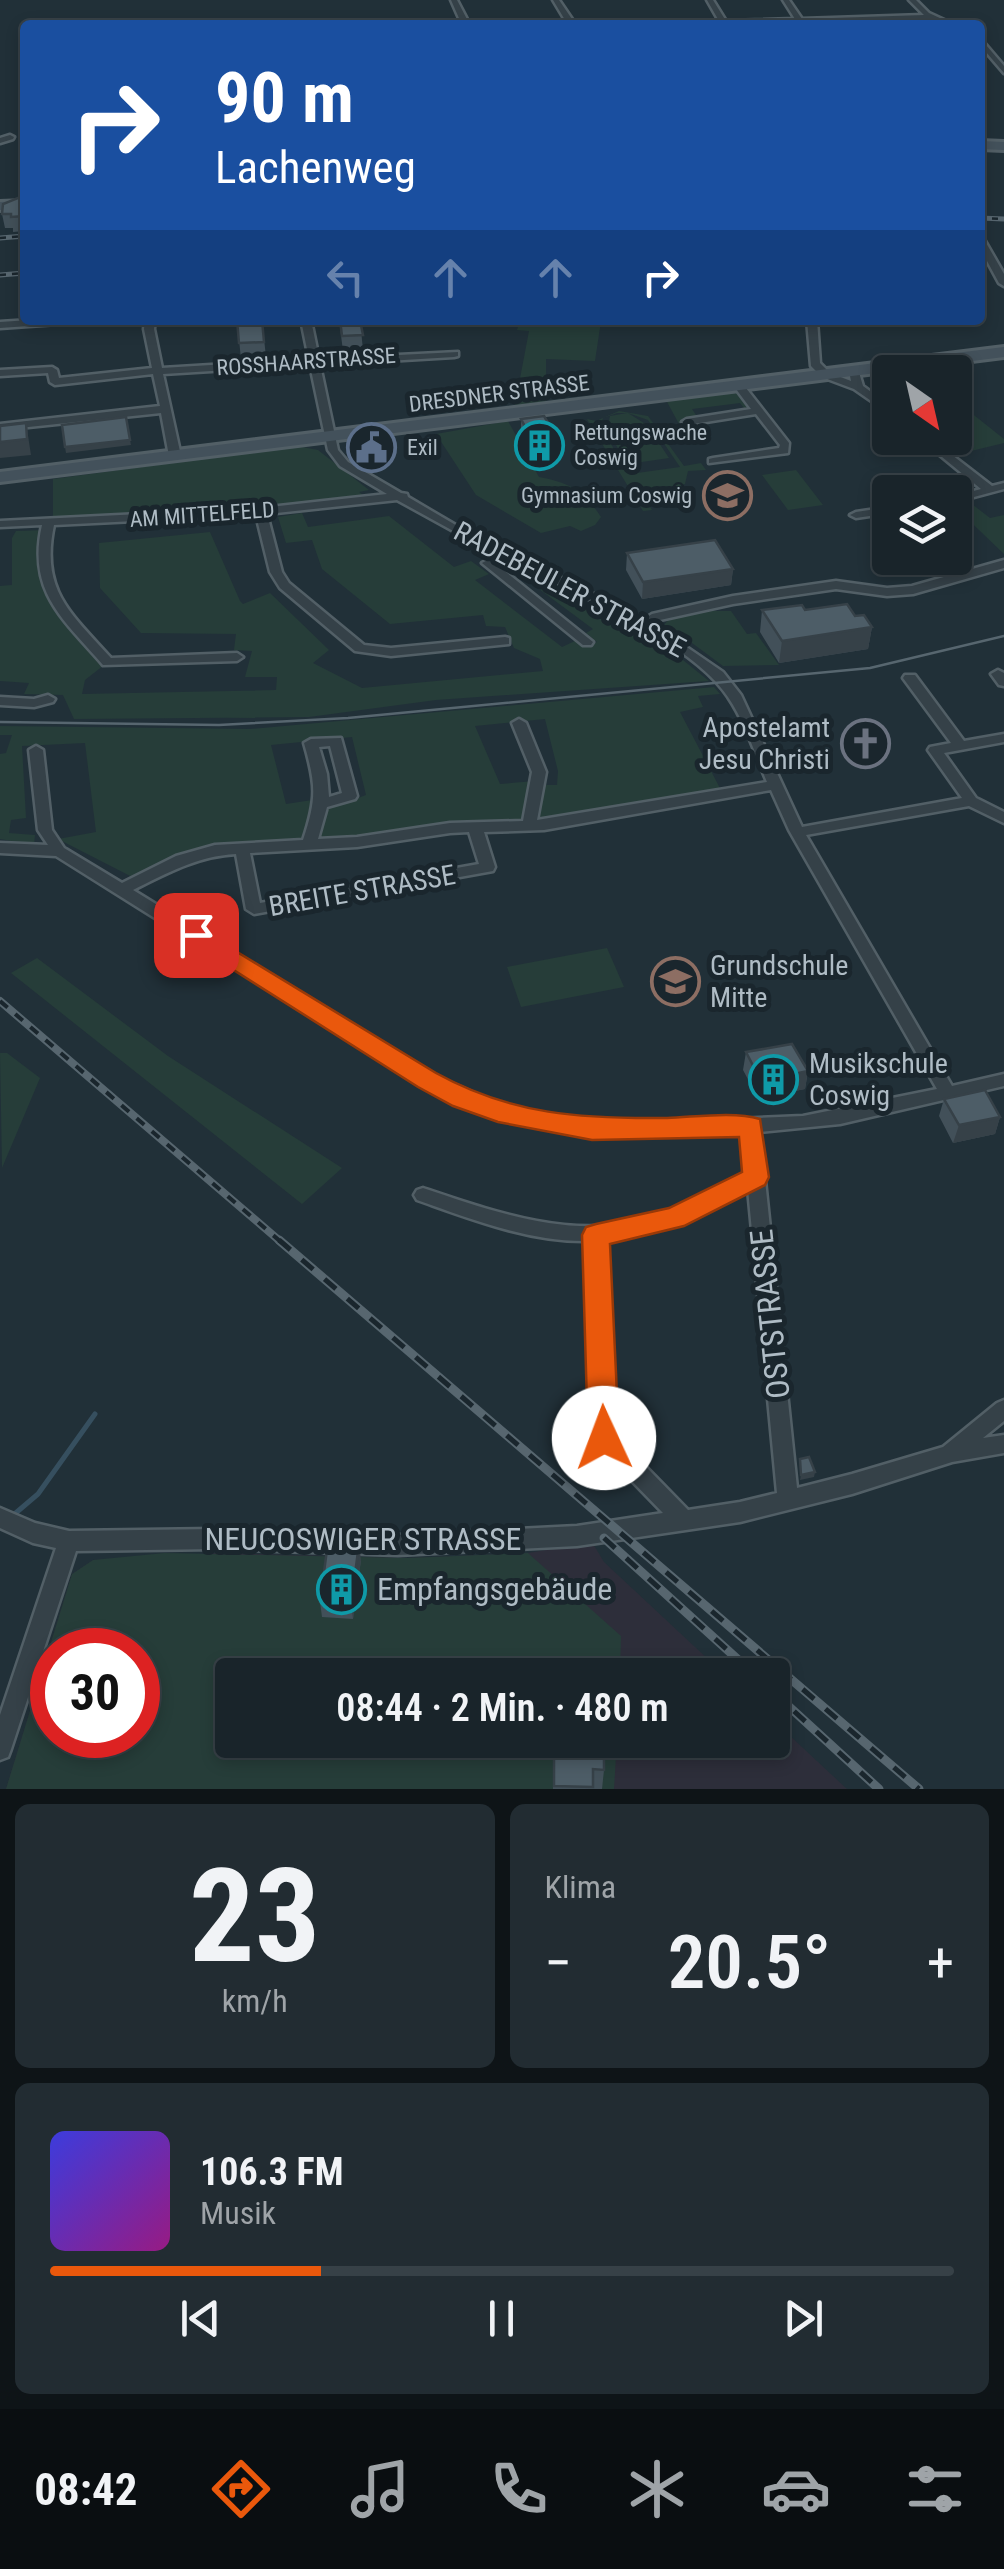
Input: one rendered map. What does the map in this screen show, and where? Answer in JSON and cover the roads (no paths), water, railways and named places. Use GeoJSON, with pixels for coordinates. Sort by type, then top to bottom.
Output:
{"type":"FeatureCollection","features":[{"type":"Feature","properties":{"kind":"main road","name":"DRESDNER STRASSE"},"geometry":{"type":"LineString","coordinates":[[0,477],[738,385],[826,375],[856,379],[1004,352]]}},
{"type":"Feature","properties":{"kind":"street"},"geometry":{"type":"LineString","coordinates":[[786,0],[800,20],[932,17]]}},
{"type":"Feature","properties":{"kind":"street"},"geometry":{"type":"LineString","coordinates":[[912,0],[939,20]]}},
{"type":"Feature","properties":{"kind":"street"},"geometry":{"type":"LineString","coordinates":[[985,46],[1004,71]]}},
{"type":"Feature","properties":{"kind":"street"},"geometry":{"type":"LineString","coordinates":[[999,268],[1004,283]]}},
{"type":"Feature","properties":{"kind":"street"},"geometry":{"type":"LineString","coordinates":[[149,325],[175,456]]}},
{"type":"Feature","properties":{"kind":"street"},"geometry":{"type":"LineString","coordinates":[[307,325],[331,437]]}},
{"type":"Feature","properties":{"kind":"street"},"geometry":{"type":"LineString","coordinates":[[812,325],[815,364],[826,375]]}},
{"type":"Feature","properties":{"kind":"street","name":"ROSSHAARSTRASSE"},"geometry":{"type":"LineString","coordinates":[[0,373],[52,370],[54,382],[312,360],[454,354]]}},
{"type":"Feature","properties":{"kind":"street"},"geometry":{"type":"LineString","coordinates":[[856,379],[872,394]]}},
{"type":"Feature","properties":{"kind":"street"},"geometry":{"type":"LineString","coordinates":[[713,461],[784,451],[784,445],[738,385]]}},
{"type":"Feature","properties":{"kind":"street"},"geometry":{"type":"LineString","coordinates":[[0,427],[164,409]]}},
{"type":"Feature","properties":{"kind":"street"},"geometry":{"type":"LineString","coordinates":[[687,422],[757,411]]}},
{"type":"Feature","properties":{"kind":"street","name":"RADEBEULER STRASSE"},"geometry":{"type":"LineString","coordinates":[[331,437],[333,450],[344,464],[506,554],[644,624],[692,652],[724,682],[736,698],[798,832],[948,1093]]}},
{"type":"Feature","properties":{"kind":"street"},"geometry":{"type":"LineString","coordinates":[[946,455],[990,490]]}},
{"type":"Feature","properties":{"kind":"street"},"geometry":{"type":"LineString","coordinates":[[972,495],[1004,486]]}},
{"type":"Feature","properties":{"kind":"street","name":"AM MITTELFELD"},"geometry":{"type":"LineString","coordinates":[[0,524],[261,510],[402,496]]}},
{"type":"Feature","properties":{"kind":"street"},"geometry":{"type":"LineString","coordinates":[[261,510],[276,572],[284,584],[360,648],[391,652],[505,642]]}},
{"type":"Feature","properties":{"kind":"street"},"geometry":{"type":"LineString","coordinates":[[856,515],[872,513]]}},
{"type":"Feature","properties":{"kind":"street"},"geometry":{"type":"LineString","coordinates":[[49,522],[41,558],[48,592],[108,662],[237,657]]}},
{"type":"Feature","properties":{"kind":"street"},"geometry":{"type":"LineString","coordinates":[[506,554],[488,563],[588,642]]}},
{"type":"Feature","properties":{"kind":"street"},"geometry":{"type":"LineString","coordinates":[[644,624],[656,617],[733,600],[836,585],[888,592],[912,590],[1004,564]]}},
{"type":"Feature","properties":{"kind":"street"},"geometry":{"type":"LineString","coordinates":[[910,678],[960,745]]}},
{"type":"Feature","properties":{"kind":"street"},"geometry":{"type":"LineString","coordinates":[[0,701],[34,703],[48,699]]}},
{"type":"Feature","properties":{"kind":"street"},"geometry":{"type":"LineString","coordinates":[[518,723],[540,772],[528,826]]}},
{"type":"Feature","properties":{"kind":"street"},"geometry":{"type":"LineString","coordinates":[[1004,738],[935,750],[971,801],[1004,818]]}},
{"type":"Feature","properties":{"kind":"street"},"geometry":{"type":"LineString","coordinates":[[36,750],[45,830],[60,851],[462,1099],[507,1115],[592,1129],[750,1127],[815,1121],[1004,1080]]}},
{"type":"Feature","properties":{"kind":"street","name":"BREITE STRASSE"},"geometry":{"type":"LineString","coordinates":[[122,888],[181,860],[242,847],[528,826],[774,786]]}},
{"type":"Feature","properties":{"kind":"street"},"geometry":{"type":"LineString","coordinates":[[798,832],[971,801]]}},
{"type":"Feature","properties":{"kind":"street","name":"BREITE STRASSE"},"geometry":{"type":"LineString","coordinates":[[309,845],[324,803]]}},
{"type":"Feature","properties":{"kind":"street","name":"BREITE STRASSE"},"geometry":{"type":"LineString","coordinates":[[242,847],[254,908],[488,867],[476,836],[478,827]]}},
{"type":"Feature","properties":{"kind":"street"},"geometry":{"type":"LineString","coordinates":[[0,848],[60,851]]}},
{"type":"Feature","properties":{"kind":"street","name":"OSTSTRASSE"},"geometry":{"type":"LineString","coordinates":[[750,1127],[788,1501]]}},
{"type":"Feature","properties":{"kind":"street"},"geometry":{"type":"LineString","coordinates":[[423,1195],[556,1234],[596,1235],[674,1218],[756,1177]]}},
{"type":"Feature","properties":{"kind":"street"},"geometry":{"type":"LineString","coordinates":[[596,1235],[604,1438],[683,1519]]}},
{"type":"Feature","properties":{"kind":"street","name":"NEUCOSWIGER STRASSE"},"geometry":{"type":"LineString","coordinates":[[0,1518],[33,1533],[70,1541],[216,1539],[398,1546],[577,1536],[788,1501],[949,1454],[1004,1409]]}},
{"type":"Feature","properties":{"kind":"street"},"geometry":{"type":"LineString","coordinates":[[949,1454],[1004,1444]]}},
{"type":"Feature","properties":{"kind":"street"},"geometry":{"type":"LineString","coordinates":[[0,1749],[70,1541]]}},
{"type":"Feature","properties":{"kind":"waterway"},"geometry":{"type":"LineString","coordinates":[[11,1517],[38,1494],[95,1414]]}},
{"type":"Feature","properties":{"kind":"tram line"},"geometry":{"type":"LineString","coordinates":[[0,722],[219,725],[348,718],[870,668],[1004,636]]}},
{"type":"Feature","properties":{"kind":"railway"},"geometry":{"type":"LineString","coordinates":[[985,218],[1004,219]]}},
{"type":"Feature","properties":{"kind":"railway"},"geometry":{"type":"LineString","coordinates":[[0,238],[20,236]]}},
{"type":"Feature","properties":{"kind":"railway"},"geometry":{"type":"LineString","coordinates":[[0,275],[20,273]]}},
{"type":"Feature","properties":{"kind":"railway"},"geometry":{"type":"LineString","coordinates":[[0,1001],[281,1242]]}},
{"type":"Feature","properties":{"kind":"railway"},"geometry":{"type":"LineString","coordinates":[[279,1240],[919,1789]]}},
{"type":"Feature","properties":{"kind":"railway"},"geometry":{"type":"LineString","coordinates":[[604,1538],[736,1658]]}},
{"type":"Feature","properties":{"kind":"railway"},"geometry":{"type":"LineString","coordinates":[[790,1707],[879,1789]]}},
{"type":"Feature","properties":{"kind":"place","name":"Rettungswache Coswig"},"geometry":{"type":"Point","coordinates":[539,445]}},
{"type":"Feature","properties":{"kind":"place","name":"Exil"},"geometry":{"type":"Point","coordinates":[372,447]}},
{"type":"Feature","properties":{"kind":"place","name":"Gymnasium Coswig"},"geometry":{"type":"Point","coordinates":[727,495]}},
{"type":"Feature","properties":{"kind":"place","name":"Apostelamt Jesu Christi"},"geometry":{"type":"Point","coordinates":[865,743]}},
{"type":"Feature","properties":{"kind":"place","name":"Grundschule Mitte"},"geometry":{"type":"Point","coordinates":[675,981]}},
{"type":"Feature","properties":{"kind":"place","name":"Musikschule Coswig"},"geometry":{"type":"Point","coordinates":[774,1079]}},
{"type":"Feature","properties":{"kind":"place","name":"Empfangsgebäude"},"geometry":{"type":"Point","coordinates":[342,1589]}}]}
